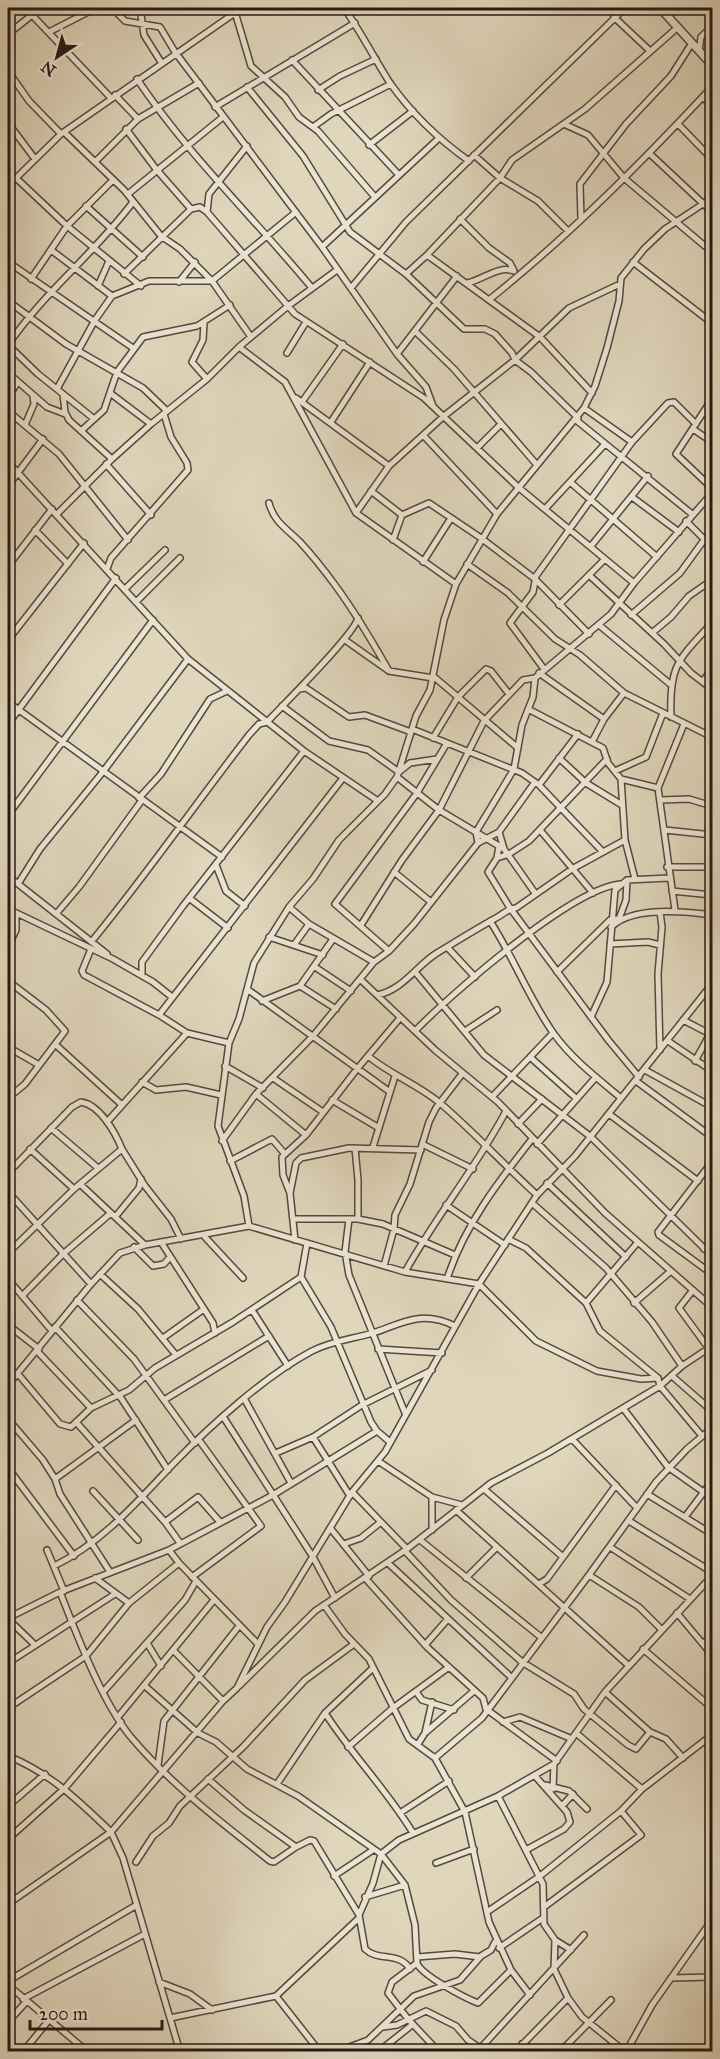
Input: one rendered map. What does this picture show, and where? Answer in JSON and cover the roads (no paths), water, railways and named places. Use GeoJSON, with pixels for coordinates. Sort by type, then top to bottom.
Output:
{"type":"FeatureCollection","features":[{"type":"Feature","properties":{"kind":"street"},"geometry":{"type":"LineString","coordinates":[[8,34],[39,8]]}},
{"type":"Feature","properties":{"kind":"street"},"geometry":{"type":"LineString","coordinates":[[49,32],[96,8]]}},
{"type":"Feature","properties":{"kind":"street"},"geometry":{"type":"LineString","coordinates":[[112,8],[125,21],[142,26],[160,27],[175,52],[296,212],[397,354],[426,387],[433,407]]}},
{"type":"Feature","properties":{"kind":"street"},"geometry":{"type":"LineString","coordinates":[[141,8],[144,35],[161,62]]}},
{"type":"Feature","properties":{"kind":"street"},"geometry":{"type":"LineString","coordinates":[[9,183],[62,133],[175,52],[242,8]]}},
{"type":"Feature","properties":{"kind":"street"},"geometry":{"type":"LineString","coordinates":[[344,8],[391,84],[412,111],[438,139],[468,161]]}},
{"type":"Feature","properties":{"kind":"street"},"geometry":{"type":"LineString","coordinates":[[351,288],[406,222],[625,8]]}},
{"type":"Feature","properties":{"kind":"street"},"geometry":{"type":"LineString","coordinates":[[663,9],[712,65]]}},
{"type":"Feature","properties":{"kind":"street"},"geometry":{"type":"LineString","coordinates":[[235,12],[250,63],[285,97],[299,117],[313,127],[374,196]]}},
{"type":"Feature","properties":{"kind":"street"},"geometry":{"type":"LineString","coordinates":[[31,14],[138,119]]}},
{"type":"Feature","properties":{"kind":"street"},"geometry":{"type":"LineString","coordinates":[[614,17],[649,50]]}},
{"type":"Feature","properties":{"kind":"street"},"geometry":{"type":"LineString","coordinates":[[216,107],[355,23]]}},
{"type":"Feature","properties":{"kind":"street"},"geometry":{"type":"LineString","coordinates":[[699,51],[701,37],[712,26]]}},
{"type":"Feature","properties":{"kind":"street"},"geometry":{"type":"LineString","coordinates":[[406,274],[500,178],[512,160],[564,124],[678,27]]}},
{"type":"Feature","properties":{"kind":"street"},"geometry":{"type":"LineString","coordinates":[[581,219],[579,186],[626,123],[671,76],[692,43]]}},
{"type":"Feature","properties":{"kind":"street"},"geometry":{"type":"LineString","coordinates":[[318,90],[375,59]]}},
{"type":"Feature","properties":{"kind":"street"},"geometry":{"type":"LineString","coordinates":[[292,60],[399,175]]}},
{"type":"Feature","properties":{"kind":"street"},"geometry":{"type":"LineString","coordinates":[[8,71],[29,101],[128,194],[161,237],[195,261],[212,280],[251,338]]}},
{"type":"Feature","properties":{"kind":"street"},"geometry":{"type":"LineString","coordinates":[[137,79],[185,146],[219,179],[312,288]]}},
{"type":"Feature","properties":{"kind":"street"},"geometry":{"type":"LineString","coordinates":[[95,162],[126,129],[155,106],[199,83]]}},
{"type":"Feature","properties":{"kind":"street"},"geometry":{"type":"LineString","coordinates":[[313,127],[391,84]]}},
{"type":"Feature","properties":{"kind":"street"},"geometry":{"type":"LineString","coordinates":[[246,87],[303,156],[345,224],[355,236],[406,274],[464,329],[485,329],[495,334],[512,353],[515,360],[531,372],[577,419],[621,458],[648,476],[692,514]]}},
{"type":"Feature","properties":{"kind":"street"},"geometry":{"type":"LineString","coordinates":[[490,299],[521,274],[624,178],[712,87]]}},
{"type":"Feature","properties":{"kind":"street"},"geometry":{"type":"LineString","coordinates":[[704,97],[712,106]]}},
{"type":"Feature","properties":{"kind":"street"},"geometry":{"type":"LineString","coordinates":[[369,145],[412,111]]}},
{"type":"Feature","properties":{"kind":"street"},"geometry":{"type":"LineString","coordinates":[[128,194],[223,117]]}},
{"type":"Feature","properties":{"kind":"street"},"geometry":{"type":"LineString","coordinates":[[8,123],[35,159]]}},
{"type":"Feature","properties":{"kind":"street"},"geometry":{"type":"LineString","coordinates":[[564,124],[588,135],[624,178],[712,252]]}},
{"type":"Feature","properties":{"kind":"street"},"geometry":{"type":"LineString","coordinates":[[678,124],[712,159]]}},
{"type":"Feature","properties":{"kind":"street"},"geometry":{"type":"LineString","coordinates":[[126,129],[156,169],[191,209]]}},
{"type":"Feature","properties":{"kind":"street"},"geometry":{"type":"LineString","coordinates":[[322,248],[374,196],[438,139]]}},
{"type":"Feature","properties":{"kind":"street"},"geometry":{"type":"LineString","coordinates":[[124,274],[191,209],[200,207],[219,179],[247,146]]}},
{"type":"Feature","properties":{"kind":"street"},"geometry":{"type":"LineString","coordinates":[[649,153],[712,212]]}},
{"type":"Feature","properties":{"kind":"street"},"geometry":{"type":"LineString","coordinates":[[474,155],[500,178],[538,201],[568,231]]}},
{"type":"Feature","properties":{"kind":"street"},"geometry":{"type":"LineString","coordinates":[[16,178],[67,226],[141,286]]}},
{"type":"Feature","properties":{"kind":"street"},"geometry":{"type":"LineString","coordinates":[[31,279],[67,226],[113,180]]}},
{"type":"Feature","properties":{"kind":"street"},"geometry":{"type":"LineString","coordinates":[[207,212],[209,194]]}},
{"type":"Feature","properties":{"kind":"street"},"geometry":{"type":"LineString","coordinates":[[398,774],[416,716],[430,690],[444,620],[456,584],[481,537],[518,487],[584,408],[592,393],[616,314],[620,284],[633,262],[655,238],[712,198]]}},
{"type":"Feature","properties":{"kind":"street"},"geometry":{"type":"LineString","coordinates":[[93,418],[8,345],[29,316],[133,202]]}},
{"type":"Feature","properties":{"kind":"street"},"geometry":{"type":"LineString","coordinates":[[86,206],[143,257]]}},
{"type":"Feature","properties":{"kind":"street"},"geometry":{"type":"LineString","coordinates":[[200,207],[207,212],[288,306],[306,322],[370,362],[433,407],[518,487],[634,583]]}},
{"type":"Feature","properties":{"kind":"street"},"geometry":{"type":"LineString","coordinates":[[57,389],[95,320],[112,296],[149,281],[212,280],[245,256],[296,212]]}},
{"type":"Feature","properties":{"kind":"street"},"geometry":{"type":"LineString","coordinates":[[460,219],[489,248],[504,258],[514,271]]}},
{"type":"Feature","properties":{"kind":"street"},"geometry":{"type":"LineString","coordinates":[[51,250],[112,296]]}},
{"type":"Feature","properties":{"kind":"street"},"geometry":{"type":"LineString","coordinates":[[427,255],[540,337],[592,393]]}},
{"type":"Feature","properties":{"kind":"street"},"geometry":{"type":"LineString","coordinates":[[502,269],[504,258]]}},
{"type":"Feature","properties":{"kind":"street"},"geometry":{"type":"LineString","coordinates":[[98,286],[109,261]]}},
{"type":"Feature","properties":{"kind":"street"},"geometry":{"type":"LineString","coordinates":[[179,282],[195,261]]}},
{"type":"Feature","properties":{"kind":"street"},"geometry":{"type":"LineString","coordinates":[[8,262],[133,348]]}},
{"type":"Feature","properties":{"kind":"street"},"geometry":{"type":"LineString","coordinates":[[633,262],[712,323]]}},
{"type":"Feature","properties":{"kind":"street"},"geometry":{"type":"LineString","coordinates":[[466,283],[482,280],[502,269],[521,274]]}},
{"type":"Feature","properties":{"kind":"street"},"geometry":{"type":"LineString","coordinates":[[57,514],[106,464],[207,379],[239,347],[288,306],[337,270]]}},
{"type":"Feature","properties":{"kind":"street"},"geometry":{"type":"LineString","coordinates":[[397,354],[457,276]]}},
{"type":"Feature","properties":{"kind":"street"},"geometry":{"type":"LineString","coordinates":[[356,513],[389,466],[472,392],[515,360],[568,308],[620,284]]}},
{"type":"Feature","properties":{"kind":"street"},"geometry":{"type":"LineString","coordinates":[[8,302],[66,344],[143,388],[165,412],[171,437],[187,463],[188,470],[111,558],[107,569]]}},
{"type":"Feature","properties":{"kind":"street"},"geometry":{"type":"LineString","coordinates":[[81,431],[104,410],[117,372],[145,335],[161,334],[204,323],[230,305]]}},
{"type":"Feature","properties":{"kind":"street"},"geometry":{"type":"LineString","coordinates":[[287,353],[306,322]]}},
{"type":"Feature","properties":{"kind":"street"},"geometry":{"type":"LineString","coordinates":[[204,323],[203,340],[192,362],[207,379]]}},
{"type":"Feature","properties":{"kind":"street"},"geometry":{"type":"LineString","coordinates":[[416,331],[537,465]]}},
{"type":"Feature","properties":{"kind":"street"},"geometry":{"type":"LineString","coordinates":[[302,402],[343,344]]}},
{"type":"Feature","properties":{"kind":"street"},"geometry":{"type":"LineString","coordinates":[[239,347],[277,375],[294,397],[356,513],[456,584]]}},
{"type":"Feature","properties":{"kind":"street"},"geometry":{"type":"LineString","coordinates":[[330,422],[370,362]]}},
{"type":"Feature","properties":{"kind":"street"},"geometry":{"type":"LineString","coordinates":[[8,373],[17,383],[52,410],[65,414],[112,459]]}},
{"type":"Feature","properties":{"kind":"street"},"geometry":{"type":"LineString","coordinates":[[8,398],[17,383]]}},
{"type":"Feature","properties":{"kind":"street"},"geometry":{"type":"LineString","coordinates":[[110,393],[151,424]]}},
{"type":"Feature","properties":{"kind":"street"},"geometry":{"type":"LineString","coordinates":[[63,394],[65,414]]}},
{"type":"Feature","properties":{"kind":"street"},"geometry":{"type":"LineString","coordinates":[[25,425],[34,404],[33,395]]}},
{"type":"Feature","properties":{"kind":"street"},"geometry":{"type":"LineString","coordinates":[[294,397],[389,466]]}},
{"type":"Feature","properties":{"kind":"street"},"geometry":{"type":"LineString","coordinates":[[361,925],[394,872],[439,810],[484,721],[523,680],[539,673],[599,625],[712,490],[676,454],[712,399]]}},
{"type":"Feature","properties":{"kind":"street"},"geometry":{"type":"LineString","coordinates":[[34,404],[41,401]]}},
{"type":"Feature","properties":{"kind":"street"},"geometry":{"type":"LineString","coordinates":[[604,719],[539,673],[510,623],[524,607],[532,592],[535,579],[632,442],[671,402],[694,427],[712,442]]}},
{"type":"Feature","properties":{"kind":"street"},"geometry":{"type":"LineString","coordinates":[[584,408],[632,442]]}},
{"type":"Feature","properties":{"kind":"street"},"geometry":{"type":"LineString","coordinates":[[8,411],[43,440],[128,540]]}},
{"type":"Feature","properties":{"kind":"street"},"geometry":{"type":"LineString","coordinates":[[704,411],[712,417]]}},
{"type":"Feature","properties":{"kind":"street"},"geometry":{"type":"LineString","coordinates":[[477,448],[500,425]]}},
{"type":"Feature","properties":{"kind":"street"},"geometry":{"type":"LineString","coordinates":[[423,435],[497,514]]}},
{"type":"Feature","properties":{"kind":"street"},"geometry":{"type":"LineString","coordinates":[[8,486],[43,440]]}},
{"type":"Feature","properties":{"kind":"street"},"geometry":{"type":"LineString","coordinates":[[545,509],[605,444]]}},
{"type":"Feature","properties":{"kind":"street"},"geometry":{"type":"LineString","coordinates":[[8,462],[188,659],[303,751],[378,801]]}},
{"type":"Feature","properties":{"kind":"street"},"geometry":{"type":"LineString","coordinates":[[106,464],[151,515]]}},
{"type":"Feature","properties":{"kind":"street"},"geometry":{"type":"LineString","coordinates":[[591,546],[648,476]]}},
{"type":"Feature","properties":{"kind":"street"},"geometry":{"type":"LineString","coordinates":[[570,482],[657,557]]}},
{"type":"Feature","properties":{"kind":"street"},"geometry":{"type":"LineString","coordinates":[[371,491],[402,515]]}},
{"type":"Feature","properties":{"kind":"street"},"geometry":{"type":"LineString","coordinates":[[632,497],[679,532]]}},
{"type":"Feature","properties":{"kind":"street"},"geometry":{"type":"LineString","coordinates":[[269,503],[272,515],[314,558],[358,618],[389,671]]}},
{"type":"Feature","properties":{"kind":"street"},"geometry":{"type":"LineString","coordinates":[[393,540],[402,515],[426,503],[481,537],[535,579],[589,634]]}},
{"type":"Feature","properties":{"kind":"street"},"geometry":{"type":"LineString","coordinates":[[8,566],[52,509]]}},
{"type":"Feature","properties":{"kind":"street"},"geometry":{"type":"LineString","coordinates":[[423,561],[452,518]]}},
{"type":"Feature","properties":{"kind":"street"},"geometry":{"type":"LineString","coordinates":[[686,521],[712,547]]}},
{"type":"Feature","properties":{"kind":"street"},"geometry":{"type":"LineString","coordinates":[[35,530],[68,564]]}},
{"type":"Feature","properties":{"kind":"street"},"geometry":{"type":"LineString","coordinates":[[631,615],[680,573],[705,540]]}},
{"type":"Feature","properties":{"kind":"street"},"geometry":{"type":"LineString","coordinates":[[8,640],[84,543]]}},
{"type":"Feature","properties":{"kind":"street"},"geometry":{"type":"LineString","coordinates":[[125,589],[165,550]]}},
{"type":"Feature","properties":{"kind":"street"},"geometry":{"type":"LineString","coordinates":[[97,557],[111,558]]}},
{"type":"Feature","properties":{"kind":"street"},"geometry":{"type":"LineString","coordinates":[[136,602],[180,558]]}},
{"type":"Feature","properties":{"kind":"street"},"geometry":{"type":"LineString","coordinates":[[559,605],[605,559]]}},
{"type":"Feature","properties":{"kind":"street"},"geometry":{"type":"LineString","coordinates":[[467,564],[524,607],[555,639],[571,649],[624,693],[711,736],[712,726]]}},
{"type":"Feature","properties":{"kind":"street"},"geometry":{"type":"LineString","coordinates":[[589,575],[712,688]]}},
{"type":"Feature","properties":{"kind":"street"},"geometry":{"type":"LineString","coordinates":[[8,724],[116,578]]}},
{"type":"Feature","properties":{"kind":"street"},"geometry":{"type":"LineString","coordinates":[[652,633],[671,617],[689,596],[712,580]]}},
{"type":"Feature","properties":{"kind":"street"},"geometry":{"type":"LineString","coordinates":[[259,723],[267,722],[294,691],[345,640],[358,618]]}},
{"type":"Feature","properties":{"kind":"street"},"geometry":{"type":"LineString","coordinates":[[8,815],[153,620]]}},
{"type":"Feature","properties":{"kind":"street"},"geometry":{"type":"LineString","coordinates":[[671,717],[670,684],[679,660],[712,623]]}},
{"type":"Feature","properties":{"kind":"street"},"geometry":{"type":"LineString","coordinates":[[599,625],[670,684]]}},
{"type":"Feature","properties":{"kind":"street"},"geometry":{"type":"LineString","coordinates":[[345,640],[389,671],[433,677],[518,748]]}},
{"type":"Feature","properties":{"kind":"street"},"geometry":{"type":"LineString","coordinates":[[18,884],[40,849],[102,773],[188,659]]}},
{"type":"Feature","properties":{"kind":"street"},"geometry":{"type":"LineString","coordinates":[[433,738],[458,697],[486,669],[491,671],[509,694]]}},
{"type":"Feature","properties":{"kind":"street"},"geometry":{"type":"LineString","coordinates":[[703,681],[712,669]]}},
{"type":"Feature","properties":{"kind":"street"},"geometry":{"type":"LineString","coordinates":[[478,843],[476,832],[514,769],[539,673]]}},
{"type":"Feature","properties":{"kind":"street"},"geometry":{"type":"LineString","coordinates":[[294,691],[306,687],[349,717],[368,716],[468,750],[514,769],[537,784],[602,851]]}},
{"type":"Feature","properties":{"kind":"street"},"geometry":{"type":"LineString","coordinates":[[56,914],[79,888],[140,799],[161,774],[210,699],[227,691]]}},
{"type":"Feature","properties":{"kind":"street"},"geometry":{"type":"LineString","coordinates":[[592,742],[604,719],[624,693]]}},
{"type":"Feature","properties":{"kind":"street"},"geometry":{"type":"LineString","coordinates":[[8,702],[102,773],[222,857]]}},
{"type":"Feature","properties":{"kind":"street"},"geometry":{"type":"LineString","coordinates":[[282,706],[329,741],[368,750],[439,810],[502,848],[509,854],[535,893]]}},
{"type":"Feature","properties":{"kind":"street"},"geometry":{"type":"LineString","coordinates":[[528,709],[603,748],[607,759],[621,779],[625,840],[635,879]]}},
{"type":"Feature","properties":{"kind":"street"},"geometry":{"type":"LineString","coordinates":[[615,771],[646,757],[663,713]]}},
{"type":"Feature","properties":{"kind":"street"},"geometry":{"type":"LineString","coordinates":[[92,941],[157,861],[179,827],[259,723],[260,716]]}},
{"type":"Feature","properties":{"kind":"street"},"geometry":{"type":"LineString","coordinates":[[675,910],[667,867],[665,830],[658,788],[684,724]]}},
{"type":"Feature","properties":{"kind":"street"},"geometry":{"type":"LineString","coordinates":[[222,1141],[256,1094],[313,1036],[374,962],[389,951],[478,843],[499,832],[578,734]]}},
{"type":"Feature","properties":{"kind":"street"},"geometry":{"type":"LineString","coordinates":[[389,951],[336,906],[336,902],[417,793],[447,743]]}},
{"type":"Feature","properties":{"kind":"street"},"geometry":{"type":"LineString","coordinates":[[142,975],[142,962],[303,751]]}},
{"type":"Feature","properties":{"kind":"street"},"geometry":{"type":"LineString","coordinates":[[559,758],[586,783],[621,805]]}},
{"type":"Feature","properties":{"kind":"street"},"geometry":{"type":"LineString","coordinates":[[249,1226],[244,1196],[218,1126],[220,1095],[229,1043],[254,963],[289,907],[313,879],[339,840],[378,801],[398,774],[410,764],[437,759]]}},
{"type":"Feature","properties":{"kind":"street"},"geometry":{"type":"LineString","coordinates":[[497,858],[509,854],[540,830],[607,759]]}},
{"type":"Feature","properties":{"kind":"street"},"geometry":{"type":"LineString","coordinates":[[159,1015],[343,778]]}},
{"type":"Feature","properties":{"kind":"street"},"geometry":{"type":"LineString","coordinates":[[621,779],[658,788]]}},
{"type":"Feature","properties":{"kind":"street"},"geometry":{"type":"LineString","coordinates":[[660,800],[689,799],[712,806]]}},
{"type":"Feature","properties":{"kind":"street"},"geometry":{"type":"LineString","coordinates":[[540,830],[593,893]]}},
{"type":"Feature","properties":{"kind":"street"},"geometry":{"type":"LineString","coordinates":[[665,830],[712,835]]}},
{"type":"Feature","properties":{"kind":"street"},"geometry":{"type":"LineString","coordinates":[[499,832],[502,848],[488,872],[510,908],[531,933],[557,972],[638,1079],[712,1137]]}},
{"type":"Feature","properties":{"kind":"street"},"geometry":{"type":"LineString","coordinates":[[382,1000],[386,994],[416,973],[423,964],[476,927],[510,908],[516,908],[572,869],[625,840]]}},
{"type":"Feature","properties":{"kind":"street"},"geometry":{"type":"LineString","coordinates":[[216,865],[226,891],[245,906]]}},
{"type":"Feature","properties":{"kind":"street"},"geometry":{"type":"LineString","coordinates":[[667,867],[712,867]]}},
{"type":"Feature","properties":{"kind":"street"},"geometry":{"type":"LineString","coordinates":[[394,872],[431,902]]}},
{"type":"Feature","properties":{"kind":"street"},"geometry":{"type":"LineString","coordinates":[[8,876],[113,959]]}},
{"type":"Feature","properties":{"kind":"street"},"geometry":{"type":"LineString","coordinates":[[591,1017],[607,982],[610,920],[615,890],[627,880],[669,878]]}},
{"type":"Feature","properties":{"kind":"street"},"geometry":{"type":"LineString","coordinates":[[611,927],[624,910],[627,880]]}},
{"type":"Feature","properties":{"kind":"street"},"geometry":{"type":"LineString","coordinates":[[415,1031],[441,1005],[508,949],[593,893],[608,885],[620,884]]}},
{"type":"Feature","properties":{"kind":"street"},"geometry":{"type":"LineString","coordinates":[[672,891],[712,895]]}},
{"type":"Feature","properties":{"kind":"street"},"geometry":{"type":"LineString","coordinates":[[189,898],[228,928]]}},
{"type":"Feature","properties":{"kind":"street"},"geometry":{"type":"LineString","coordinates":[[289,907],[309,924],[374,962]]}},
{"type":"Feature","properties":{"kind":"street"},"geometry":{"type":"LineString","coordinates":[[8,909],[113,959],[142,975],[172,997]]}},
{"type":"Feature","properties":{"kind":"street"},"geometry":{"type":"LineString","coordinates":[[557,972],[610,920],[675,910],[712,915]]}},
{"type":"Feature","properties":{"kind":"street"},"geometry":{"type":"LineString","coordinates":[[660,912],[658,1005],[660,1050]]}},
{"type":"Feature","properties":{"kind":"street"},"geometry":{"type":"LineString","coordinates":[[8,946],[16,930],[16,913]]}},
{"type":"Feature","properties":{"kind":"street"},"geometry":{"type":"LineString","coordinates":[[490,921],[508,949],[531,999],[553,1033],[596,1077],[621,1098]]}},
{"type":"Feature","properties":{"kind":"street"},"geometry":{"type":"LineString","coordinates":[[294,945],[309,924]]}},
{"type":"Feature","properties":{"kind":"street"},"geometry":{"type":"LineString","coordinates":[[269,938],[323,956]]}},
{"type":"Feature","properties":{"kind":"street"},"geometry":{"type":"LineString","coordinates":[[262,1001],[300,986],[333,939]]}},
{"type":"Feature","properties":{"kind":"street"},"geometry":{"type":"LineString","coordinates":[[610,944],[648,942],[660,945]]}},
{"type":"Feature","properties":{"kind":"street"},"geometry":{"type":"LineString","coordinates":[[448,948],[475,977]]}},
{"type":"Feature","properties":{"kind":"street"},"geometry":{"type":"LineString","coordinates":[[91,949],[82,971],[84,975],[159,1015],[187,1033],[229,1043]]}},
{"type":"Feature","properties":{"kind":"street"},"geometry":{"type":"LineString","coordinates":[[126,967],[142,962]]}},
{"type":"Feature","properties":{"kind":"street"},"geometry":{"type":"LineString","coordinates":[[315,967],[351,991]]}},
{"type":"Feature","properties":{"kind":"street"},"geometry":{"type":"LineString","coordinates":[[416,973],[484,1055],[510,1078],[564,1114],[591,1137],[712,1256]]}},
{"type":"Feature","properties":{"kind":"street"},"geometry":{"type":"LineString","coordinates":[[360,979],[462,1074],[492,1097],[592,1201],[712,1307]]}},
{"type":"Feature","properties":{"kind":"street"},"geometry":{"type":"LineString","coordinates":[[8,981],[64,1026],[65,1031],[25,1084],[8,1098]]}},
{"type":"Feature","properties":{"kind":"street"},"geometry":{"type":"LineString","coordinates":[[237,1688],[257,1643],[351,1494],[378,1461],[390,1442],[479,1284],[537,1195],[591,1137],[712,984]]}},
{"type":"Feature","properties":{"kind":"street"},"geometry":{"type":"LineString","coordinates":[[300,986],[336,1009]]}},
{"type":"Feature","properties":{"kind":"street"},"geometry":{"type":"LineString","coordinates":[[247,989],[390,1092]]}},
{"type":"Feature","properties":{"kind":"street"},"geometry":{"type":"LineString","coordinates":[[377,995],[386,994]]}},
{"type":"Feature","properties":{"kind":"street"},"geometry":{"type":"LineString","coordinates":[[244,999],[254,995]]}},
{"type":"Feature","properties":{"kind":"street"},"geometry":{"type":"LineString","coordinates":[[465,1031],[497,1010]]}},
{"type":"Feature","properties":{"kind":"street"},"geometry":{"type":"LineString","coordinates":[[295,1240],[290,1193],[281,1161],[284,1153],[306,1135],[400,1018]]}},
{"type":"Feature","properties":{"kind":"street"},"geometry":{"type":"LineString","coordinates":[[683,1020],[711,1034],[695,1061]]}},
{"type":"Feature","properties":{"kind":"street"},"geometry":{"type":"LineString","coordinates":[[107,1122],[187,1033]]}},
{"type":"Feature","properties":{"kind":"street"},"geometry":{"type":"LineString","coordinates":[[492,1097],[553,1033]]}},
{"type":"Feature","properties":{"kind":"street"},"geometry":{"type":"LineString","coordinates":[[668,1041],[712,1071]]}},
{"type":"Feature","properties":{"kind":"street"},"geometry":{"type":"LineString","coordinates":[[56,1045],[122,1106]]}},
{"type":"Feature","properties":{"kind":"street"},"geometry":{"type":"LineString","coordinates":[[8,1047],[39,1065]]}},
{"type":"Feature","properties":{"kind":"street"},"geometry":{"type":"LineString","coordinates":[[368,1056],[395,1076],[412,1082],[440,1103],[537,1195]]}},
{"type":"Feature","properties":{"kind":"street"},"geometry":{"type":"LineString","coordinates":[[530,1057],[577,1099]]}},
{"type":"Feature","properties":{"kind":"street"},"geometry":{"type":"LineString","coordinates":[[225,1066],[263,1088]]}},
{"type":"Feature","properties":{"kind":"street"},"geometry":{"type":"LineString","coordinates":[[645,1070],[712,1107]]}},
{"type":"Feature","properties":{"kind":"street"},"geometry":{"type":"LineString","coordinates":[[384,1266],[394,1229],[395,1215],[410,1184],[432,1114],[462,1074]]}},
{"type":"Feature","properties":{"kind":"street"},"geometry":{"type":"LineString","coordinates":[[373,1147],[395,1076]]}},
{"type":"Feature","properties":{"kind":"street"},"geometry":{"type":"LineString","coordinates":[[537,1144],[596,1077]]}},
{"type":"Feature","properties":{"kind":"street"},"geometry":{"type":"LineString","coordinates":[[273,1078],[323,1112]]}},
{"type":"Feature","properties":{"kind":"street"},"geometry":{"type":"LineString","coordinates":[[142,1082],[156,1090],[186,1087],[220,1095]]}},
{"type":"Feature","properties":{"kind":"street"},"geometry":{"type":"LineString","coordinates":[[256,1094],[306,1135]]}},
{"type":"Feature","properties":{"kind":"street"},"geometry":{"type":"LineString","coordinates":[[518,1124],[542,1099]]}},
{"type":"Feature","properties":{"kind":"street"},"geometry":{"type":"LineString","coordinates":[[332,1100],[379,1128]]}},
{"type":"Feature","properties":{"kind":"street"},"geometry":{"type":"LineString","coordinates":[[8,1173],[51,1128],[81,1102],[96,1110],[107,1122],[181,1239]]}},
{"type":"Feature","properties":{"kind":"street"},"geometry":{"type":"LineString","coordinates":[[405,1272],[446,1205],[486,1149],[506,1111]]}},
{"type":"Feature","properties":{"kind":"street"},"geometry":{"type":"LineString","coordinates":[[609,1114],[698,1181]]}},
{"type":"Feature","properties":{"kind":"street"},"geometry":{"type":"LineString","coordinates":[[51,1128],[98,1168]]}},
{"type":"Feature","properties":{"kind":"street"},"geometry":{"type":"LineString","coordinates":[[447,1279],[455,1255],[472,1223],[532,1138]]}},
{"type":"Feature","properties":{"kind":"street"},"geometry":{"type":"LineString","coordinates":[[230,1161],[272,1139],[284,1153]]}},
{"type":"Feature","properties":{"kind":"street"},"geometry":{"type":"LineString","coordinates":[[290,1193],[299,1158],[355,1148],[422,1147],[473,1168]]}},
{"type":"Feature","properties":{"kind":"street"},"geometry":{"type":"LineString","coordinates":[[355,1148],[358,1219]]}},
{"type":"Feature","properties":{"kind":"street"},"geometry":{"type":"LineString","coordinates":[[30,1149],[74,1189]]}},
{"type":"Feature","properties":{"kind":"street"},"geometry":{"type":"LineString","coordinates":[[8,1253],[74,1189],[122,1149]]}},
{"type":"Feature","properties":{"kind":"street"},"geometry":{"type":"LineString","coordinates":[[712,1162],[658,1232],[712,1273]]}},
{"type":"Feature","properties":{"kind":"street"},"geometry":{"type":"LineString","coordinates":[[22,1296],[63,1254],[113,1215],[138,1188],[141,1179]]}},
{"type":"Feature","properties":{"kind":"street"},"geometry":{"type":"LineString","coordinates":[[547,1183],[626,1257]]}},
{"type":"Feature","properties":{"kind":"street"},"geometry":{"type":"LineString","coordinates":[[80,1184],[145,1245]]}},
{"type":"Feature","properties":{"kind":"street"},"geometry":{"type":"LineString","coordinates":[[138,1188],[146,1186]]}},
{"type":"Feature","properties":{"kind":"street"},"geometry":{"type":"LineString","coordinates":[[8,1192],[36,1226],[91,1284]]}},
{"type":"Feature","properties":{"kind":"street"},"geometry":{"type":"LineString","coordinates":[[532,1203],[611,1274],[652,1322],[682,1366]]}},
{"type":"Feature","properties":{"kind":"street"},"geometry":{"type":"LineString","coordinates":[[446,1205],[506,1242],[526,1248],[571,1292],[586,1303],[596,1326],[658,1378],[660,1386],[702,1436]]}},
{"type":"Feature","properties":{"kind":"street"},"geometry":{"type":"LineString","coordinates":[[294,1219],[358,1219],[394,1229],[455,1255]]}},
{"type":"Feature","properties":{"kind":"street"},"geometry":{"type":"LineString","coordinates":[[349,1219],[345,1252],[353,1288],[405,1413]]}},
{"type":"Feature","properties":{"kind":"street"},"geometry":{"type":"LineString","coordinates":[[8,1385],[77,1300],[120,1253],[134,1247],[249,1226],[307,1244],[345,1252],[405,1272],[479,1284],[536,1341],[597,1371],[641,1379],[658,1378]]}},
{"type":"Feature","properties":{"kind":"street"},"geometry":{"type":"LineString","coordinates":[[204,1236],[243,1278]]}},
{"type":"Feature","properties":{"kind":"street"},"geometry":{"type":"LineString","coordinates":[[704,1249],[712,1241]]}},
{"type":"Feature","properties":{"kind":"street"},"geometry":{"type":"LineString","coordinates":[[161,1242],[211,1320],[215,1333]]}},
{"type":"Feature","properties":{"kind":"street"},"geometry":{"type":"LineString","coordinates":[[586,1303],[638,1242]]}},
{"type":"Feature","properties":{"kind":"street"},"geometry":{"type":"LineString","coordinates":[[307,1244],[301,1277],[316,1299],[337,1341],[362,1405],[377,1431],[390,1442]]}},
{"type":"Feature","properties":{"kind":"street"},"geometry":{"type":"LineString","coordinates":[[134,1247],[153,1266],[164,1264],[170,1257]]}},
{"type":"Feature","properties":{"kind":"street"},"geometry":{"type":"LineString","coordinates":[[634,1303],[671,1271]]}},
{"type":"Feature","properties":{"kind":"street"},"geometry":{"type":"LineString","coordinates":[[100,1274],[138,1309],[176,1355]]}},
{"type":"Feature","properties":{"kind":"street"},"geometry":{"type":"LineString","coordinates":[[18,1374],[60,1424],[68,1427],[91,1408],[137,1384],[146,1375],[176,1355],[252,1310],[301,1277]]}},
{"type":"Feature","properties":{"kind":"street"},"geometry":{"type":"LineString","coordinates":[[8,1279],[54,1329],[82,1352],[118,1395],[168,1470]]}},
{"type":"Feature","properties":{"kind":"street"},"geometry":{"type":"LineString","coordinates":[[8,1905],[111,1832],[223,1701],[306,1619],[420,1540],[484,1488],[660,1386],[682,1366],[711,1347],[679,1308],[693,1290]]}},
{"type":"Feature","properties":{"kind":"street"},"geometry":{"type":"LineString","coordinates":[[77,1300],[130,1354],[248,1506],[260,1527],[194,1579],[185,1600],[104,1691]]}},
{"type":"Feature","properties":{"kind":"street"},"geometry":{"type":"LineString","coordinates":[[163,1338],[204,1309]]}},
{"type":"Feature","properties":{"kind":"street"},"geometry":{"type":"LineString","coordinates":[[252,1310],[288,1366]]}},
{"type":"Feature","properties":{"kind":"street"},"geometry":{"type":"LineString","coordinates":[[54,1566],[92,1544],[143,1497],[197,1441],[288,1366],[337,1341],[372,1333],[407,1320],[434,1317],[455,1326]]}},
{"type":"Feature","properties":{"kind":"street"},"geometry":{"type":"LineString","coordinates":[[211,1320],[227,1325]]}},
{"type":"Feature","properties":{"kind":"street"},"geometry":{"type":"LineString","coordinates":[[8,1324],[38,1350],[91,1408]]}},
{"type":"Feature","properties":{"kind":"street"},"geometry":{"type":"LineString","coordinates":[[164,1400],[269,1336]]}},
{"type":"Feature","properties":{"kind":"street"},"geometry":{"type":"LineString","coordinates":[[378,1349],[442,1353]]}},
{"type":"Feature","properties":{"kind":"street"},"geometry":{"type":"LineString","coordinates":[[276,1453],[313,1437],[362,1405],[433,1369]]}},
{"type":"Feature","properties":{"kind":"street"},"geometry":{"type":"LineString","coordinates":[[672,1376],[712,1408]]}},
{"type":"Feature","properties":{"kind":"street"},"geometry":{"type":"LineString","coordinates":[[245,1400],[291,1483]]}},
{"type":"Feature","properties":{"kind":"street"},"geometry":{"type":"LineString","coordinates":[[623,1408],[668,1467],[712,1498]]}},
{"type":"Feature","properties":{"kind":"street"},"geometry":{"type":"LineString","coordinates":[[224,1418],[313,1557],[335,1598]]}},
{"type":"Feature","properties":{"kind":"street"},"geometry":{"type":"LineString","coordinates":[[8,1419],[43,1460],[55,1479],[60,1494],[110,1572]]}},
{"type":"Feature","properties":{"kind":"street"},"geometry":{"type":"LineString","coordinates":[[55,1479],[136,1420]]}},
{"type":"Feature","properties":{"kind":"street"},"geometry":{"type":"LineString","coordinates":[[76,1422],[165,1522],[180,1543]]}},
{"type":"Feature","properties":{"kind":"street"},"geometry":{"type":"LineString","coordinates":[[435,1758],[471,1729],[488,1710],[668,1467],[712,1428]]}},
{"type":"Feature","properties":{"kind":"street"},"geometry":{"type":"LineString","coordinates":[[34,1644],[8,1616],[62,1591],[169,1550],[248,1506],[273,1495],[377,1431]]}},
{"type":"Feature","properties":{"kind":"street"},"geometry":{"type":"LineString","coordinates":[[313,1437],[326,1461],[351,1494],[381,1522],[451,1600],[522,1662],[572,1693],[584,1709],[634,1749],[651,1732]]}},
{"type":"Feature","properties":{"kind":"street"},"geometry":{"type":"LineString","coordinates":[[572,1439],[637,1508]]}},
{"type":"Feature","properties":{"kind":"street"},"geometry":{"type":"LineString","coordinates":[[378,1461],[432,1497],[462,1505]]}},
{"type":"Feature","properties":{"kind":"street"},"geometry":{"type":"LineString","coordinates":[[8,1468],[74,1556]]}},
{"type":"Feature","properties":{"kind":"street"},"geometry":{"type":"LineString","coordinates":[[686,1517],[712,1481]]}},
{"type":"Feature","properties":{"kind":"street"},"geometry":{"type":"LineString","coordinates":[[539,1584],[547,1579],[615,1485]]}},
{"type":"Feature","properties":{"kind":"street"},"geometry":{"type":"LineString","coordinates":[[484,1488],[563,1557]]}},
{"type":"Feature","properties":{"kind":"street"},"geometry":{"type":"LineString","coordinates":[[93,1491],[138,1540]]}},
{"type":"Feature","properties":{"kind":"street"},"geometry":{"type":"LineString","coordinates":[[647,1494],[712,1534]]}},
{"type":"Feature","properties":{"kind":"street"},"geometry":{"type":"LineString","coordinates":[[165,1522],[198,1497],[220,1522]]}},
{"type":"Feature","properties":{"kind":"street"},"geometry":{"type":"LineString","coordinates":[[432,1497],[432,1530]]}},
{"type":"Feature","properties":{"kind":"street"},"geometry":{"type":"LineString","coordinates":[[456,1510],[566,1606],[628,1665]]}},
{"type":"Feature","properties":{"kind":"street"},"geometry":{"type":"LineString","coordinates":[[170,2018],[276,1996],[359,1916],[365,1897],[373,1883],[381,1854],[413,1833],[498,1796],[536,1776],[555,1762],[605,1692],[712,1574],[629,1521]]}},
{"type":"Feature","properties":{"kind":"street"},"geometry":{"type":"LineString","coordinates":[[344,1545],[361,1538],[381,1522]]}},
{"type":"Feature","properties":{"kind":"street"},"geometry":{"type":"LineString","coordinates":[[331,1529],[367,1578],[426,1645],[483,1698],[488,1710],[555,1762]]}},
{"type":"Feature","properties":{"kind":"street"},"geometry":{"type":"LineString","coordinates":[[420,1540],[542,1638]]}},
{"type":"Feature","properties":{"kind":"street"},"geometry":{"type":"LineString","coordinates":[[466,1578],[497,1547]]}},
{"type":"Feature","properties":{"kind":"street"},"geometry":{"type":"LineString","coordinates":[[610,1547],[690,1599]]}},
{"type":"Feature","properties":{"kind":"street"},"geometry":{"type":"LineString","coordinates":[[47,1550],[72,1622],[104,1691],[120,1720],[158,1765],[214,1819],[270,1861],[274,1862],[296,1847],[310,1840],[314,1841],[359,1916],[367,1952],[397,1958],[406,1963],[410,1969]]}},
{"type":"Feature","properties":{"kind":"street"},"geometry":{"type":"LineString","coordinates":[[169,1550],[178,1563],[257,1643]]}},
{"type":"Feature","properties":{"kind":"street"},"geometry":{"type":"LineString","coordinates":[[8,1708],[86,1656],[129,1603],[178,1563]]}},
{"type":"Feature","properties":{"kind":"street"},"geometry":{"type":"LineString","coordinates":[[388,1563],[512,1678]]}},
{"type":"Feature","properties":{"kind":"street"},"geometry":{"type":"LineString","coordinates":[[589,1575],[639,1607],[661,1629]]}},
{"type":"Feature","properties":{"kind":"street"},"geometry":{"type":"LineString","coordinates":[[95,1578],[129,1603]]}},
{"type":"Feature","properties":{"kind":"street"},"geometry":{"type":"LineString","coordinates":[[547,1579],[549,1591]]}},
{"type":"Feature","properties":{"kind":"street"},"geometry":{"type":"LineString","coordinates":[[8,1663],[34,1644],[115,1594]]}},
{"type":"Feature","properties":{"kind":"street"},"geometry":{"type":"LineString","coordinates":[[8,1839],[65,1788],[214,1600]]}},
{"type":"Feature","properties":{"kind":"street"},"geometry":{"type":"LineString","coordinates":[[324,1605],[373,1668],[409,1739],[435,1758],[449,1781],[465,1812],[495,1938],[511,1970],[530,1995]]}},
{"type":"Feature","properties":{"kind":"street"},"geometry":{"type":"LineString","coordinates":[[677,1613],[712,1655]]}},
{"type":"Feature","properties":{"kind":"street"},"geometry":{"type":"LineString","coordinates":[[426,1645],[447,1620]]}},
{"type":"Feature","properties":{"kind":"street"},"geometry":{"type":"LineString","coordinates":[[158,1765],[160,1735],[170,1710],[239,1626]]}},
{"type":"Feature","properties":{"kind":"street"},"geometry":{"type":"LineString","coordinates":[[703,1644],[712,1634]]}},
{"type":"Feature","properties":{"kind":"street"},"geometry":{"type":"LineString","coordinates":[[147,1642],[161,1666]]}},
{"type":"Feature","properties":{"kind":"street"},"geometry":{"type":"LineString","coordinates":[[136,1862],[153,1836],[169,1822],[180,1806],[233,1757],[311,1675],[354,1644]]}},
{"type":"Feature","properties":{"kind":"street"},"geometry":{"type":"LineString","coordinates":[[643,1649],[712,1708]]}},
{"type":"Feature","properties":{"kind":"street"},"geometry":{"type":"LineString","coordinates":[[173,1650],[223,1701]]}},
{"type":"Feature","properties":{"kind":"street"},"geometry":{"type":"LineString","coordinates":[[348,1747],[393,1708],[417,1693],[449,1667]]}},
{"type":"Feature","properties":{"kind":"street"},"geometry":{"type":"LineString","coordinates":[[277,1784],[325,1713],[373,1668]]}},
{"type":"Feature","properties":{"kind":"street"},"geometry":{"type":"LineString","coordinates":[[145,1686],[198,1733],[216,1743],[262,1778],[277,1784],[341,1825],[371,1852],[378,1862]]}},
{"type":"Feature","properties":{"kind":"street"},"geometry":{"type":"LineString","coordinates":[[418,1744],[425,1733],[454,1710],[474,1690]]}},
{"type":"Feature","properties":{"kind":"street"},"geometry":{"type":"LineString","coordinates":[[605,1692],[651,1732],[666,1739],[683,1758]]}},
{"type":"Feature","properties":{"kind":"street"},"geometry":{"type":"LineString","coordinates":[[417,1693],[422,1700],[454,1710]]}},
{"type":"Feature","properties":{"kind":"street"},"geometry":{"type":"LineString","coordinates":[[425,1733],[432,1702]]}},
{"type":"Feature","properties":{"kind":"street"},"geometry":{"type":"LineString","coordinates":[[325,1713],[413,1833]]}},
{"type":"Feature","properties":{"kind":"street"},"geometry":{"type":"LineString","coordinates":[[503,1722],[520,1717],[574,1736],[642,1789]]}},
{"type":"Feature","properties":{"kind":"street"},"geometry":{"type":"LineString","coordinates":[[487,1912],[540,1876],[621,1811],[642,1789],[712,1735]]}},
{"type":"Feature","properties":{"kind":"street"},"geometry":{"type":"LineString","coordinates":[[9,1758],[45,1774],[65,1788],[111,1832],[123,1858],[135,1906],[180,2052]]}},
{"type":"Feature","properties":{"kind":"street"},"geometry":{"type":"LineString","coordinates":[[554,1796],[555,1762]]}},
{"type":"Feature","properties":{"kind":"street"},"geometry":{"type":"LineString","coordinates":[[8,1806],[45,1774]]}},
{"type":"Feature","properties":{"kind":"street"},"geometry":{"type":"LineString","coordinates":[[526,1850],[568,1825],[570,1819],[536,1776]]}},
{"type":"Feature","properties":{"kind":"street"},"geometry":{"type":"LineString","coordinates":[[208,1779],[244,1810],[296,1847]]}},
{"type":"Feature","properties":{"kind":"street"},"geometry":{"type":"LineString","coordinates":[[400,1813],[449,1781]]}},
{"type":"Feature","properties":{"kind":"street"},"geometry":{"type":"LineString","coordinates":[[545,1785],[573,1794],[587,1809]]}},
{"type":"Feature","properties":{"kind":"street"},"geometry":{"type":"LineString","coordinates":[[562,1806],[573,1794]]}},
{"type":"Feature","properties":{"kind":"street"},"geometry":{"type":"LineString","coordinates":[[498,1796],[540,1876],[544,1891],[543,1918],[555,1940],[571,1950]]}},
{"type":"Feature","properties":{"kind":"street"},"geometry":{"type":"LineString","coordinates":[[544,1907],[641,1835],[621,1811]]}},
{"type":"Feature","properties":{"kind":"street"},"geometry":{"type":"LineString","coordinates":[[436,1863],[474,1849]]}},
{"type":"Feature","properties":{"kind":"street"},"geometry":{"type":"LineString","coordinates":[[334,1876],[371,1852],[381,1854],[405,1885],[415,1925],[417,1960],[422,1972],[444,1985],[478,2003],[511,1970]]}},
{"type":"Feature","properties":{"kind":"street"},"geometry":{"type":"LineString","coordinates":[[365,1897],[405,1885]]}},
{"type":"Feature","properties":{"kind":"street"},"geometry":{"type":"LineString","coordinates":[[88,2052],[24,2000],[8,1983],[135,1906]]}},
{"type":"Feature","properties":{"kind":"street"},"geometry":{"type":"LineString","coordinates":[[499,1948],[543,1918]]}},
{"type":"Feature","properties":{"kind":"street"},"geometry":{"type":"LineString","coordinates":[[555,1940],[554,1969],[568,1998],[589,2024],[624,2051],[712,1920]]}},
{"type":"Feature","properties":{"kind":"street"},"geometry":{"type":"LineString","coordinates":[[8,2022],[24,2000],[145,1934]]}},
{"type":"Feature","properties":{"kind":"street"},"geometry":{"type":"LineString","coordinates":[[383,2027],[426,2011],[452,2023],[468,2040],[482,2050],[584,1935]]}},
{"type":"Feature","properties":{"kind":"street"},"geometry":{"type":"LineString","coordinates":[[336,2052],[362,2044],[418,1993],[459,1980],[480,1957],[491,1950],[495,1938]]}},
{"type":"Feature","properties":{"kind":"street"},"geometry":{"type":"LineString","coordinates":[[439,2052],[412,2025],[388,1989],[397,1977],[410,1969],[417,1960],[455,1954],[480,1957]]}},
{"type":"Feature","properties":{"kind":"street"},"geometry":{"type":"LineString","coordinates":[[671,1978],[712,1977]]}},
{"type":"Feature","properties":{"kind":"street"},"geometry":{"type":"LineString","coordinates":[[159,1982],[190,1994],[212,2010]]}},
{"type":"Feature","properties":{"kind":"street"},"geometry":{"type":"LineString","coordinates":[[276,1996],[320,2052]]}},
{"type":"Feature","properties":{"kind":"street"},"geometry":{"type":"LineString","coordinates":[[515,2052],[568,1998]]}},
{"type":"Feature","properties":{"kind":"street"},"geometry":{"type":"LineString","coordinates":[[560,2052],[611,2000]]}},
{"type":"Feature","properties":{"kind":"street"},"geometry":{"type":"LineString","coordinates":[[23,2052],[49,2020]]}},
{"type":"Feature","properties":{"kind":"street"},"geometry":{"type":"LineString","coordinates":[[378,2052],[412,2025]]}},
{"type":"Feature","properties":{"kind":"street"},"geometry":{"type":"LineString","coordinates":[[362,2044],[371,2052]]}},
{"type":"Feature","properties":{"kind":"street"},"geometry":{"type":"LineString","coordinates":[[522,2044],[539,2052]]}}]}
